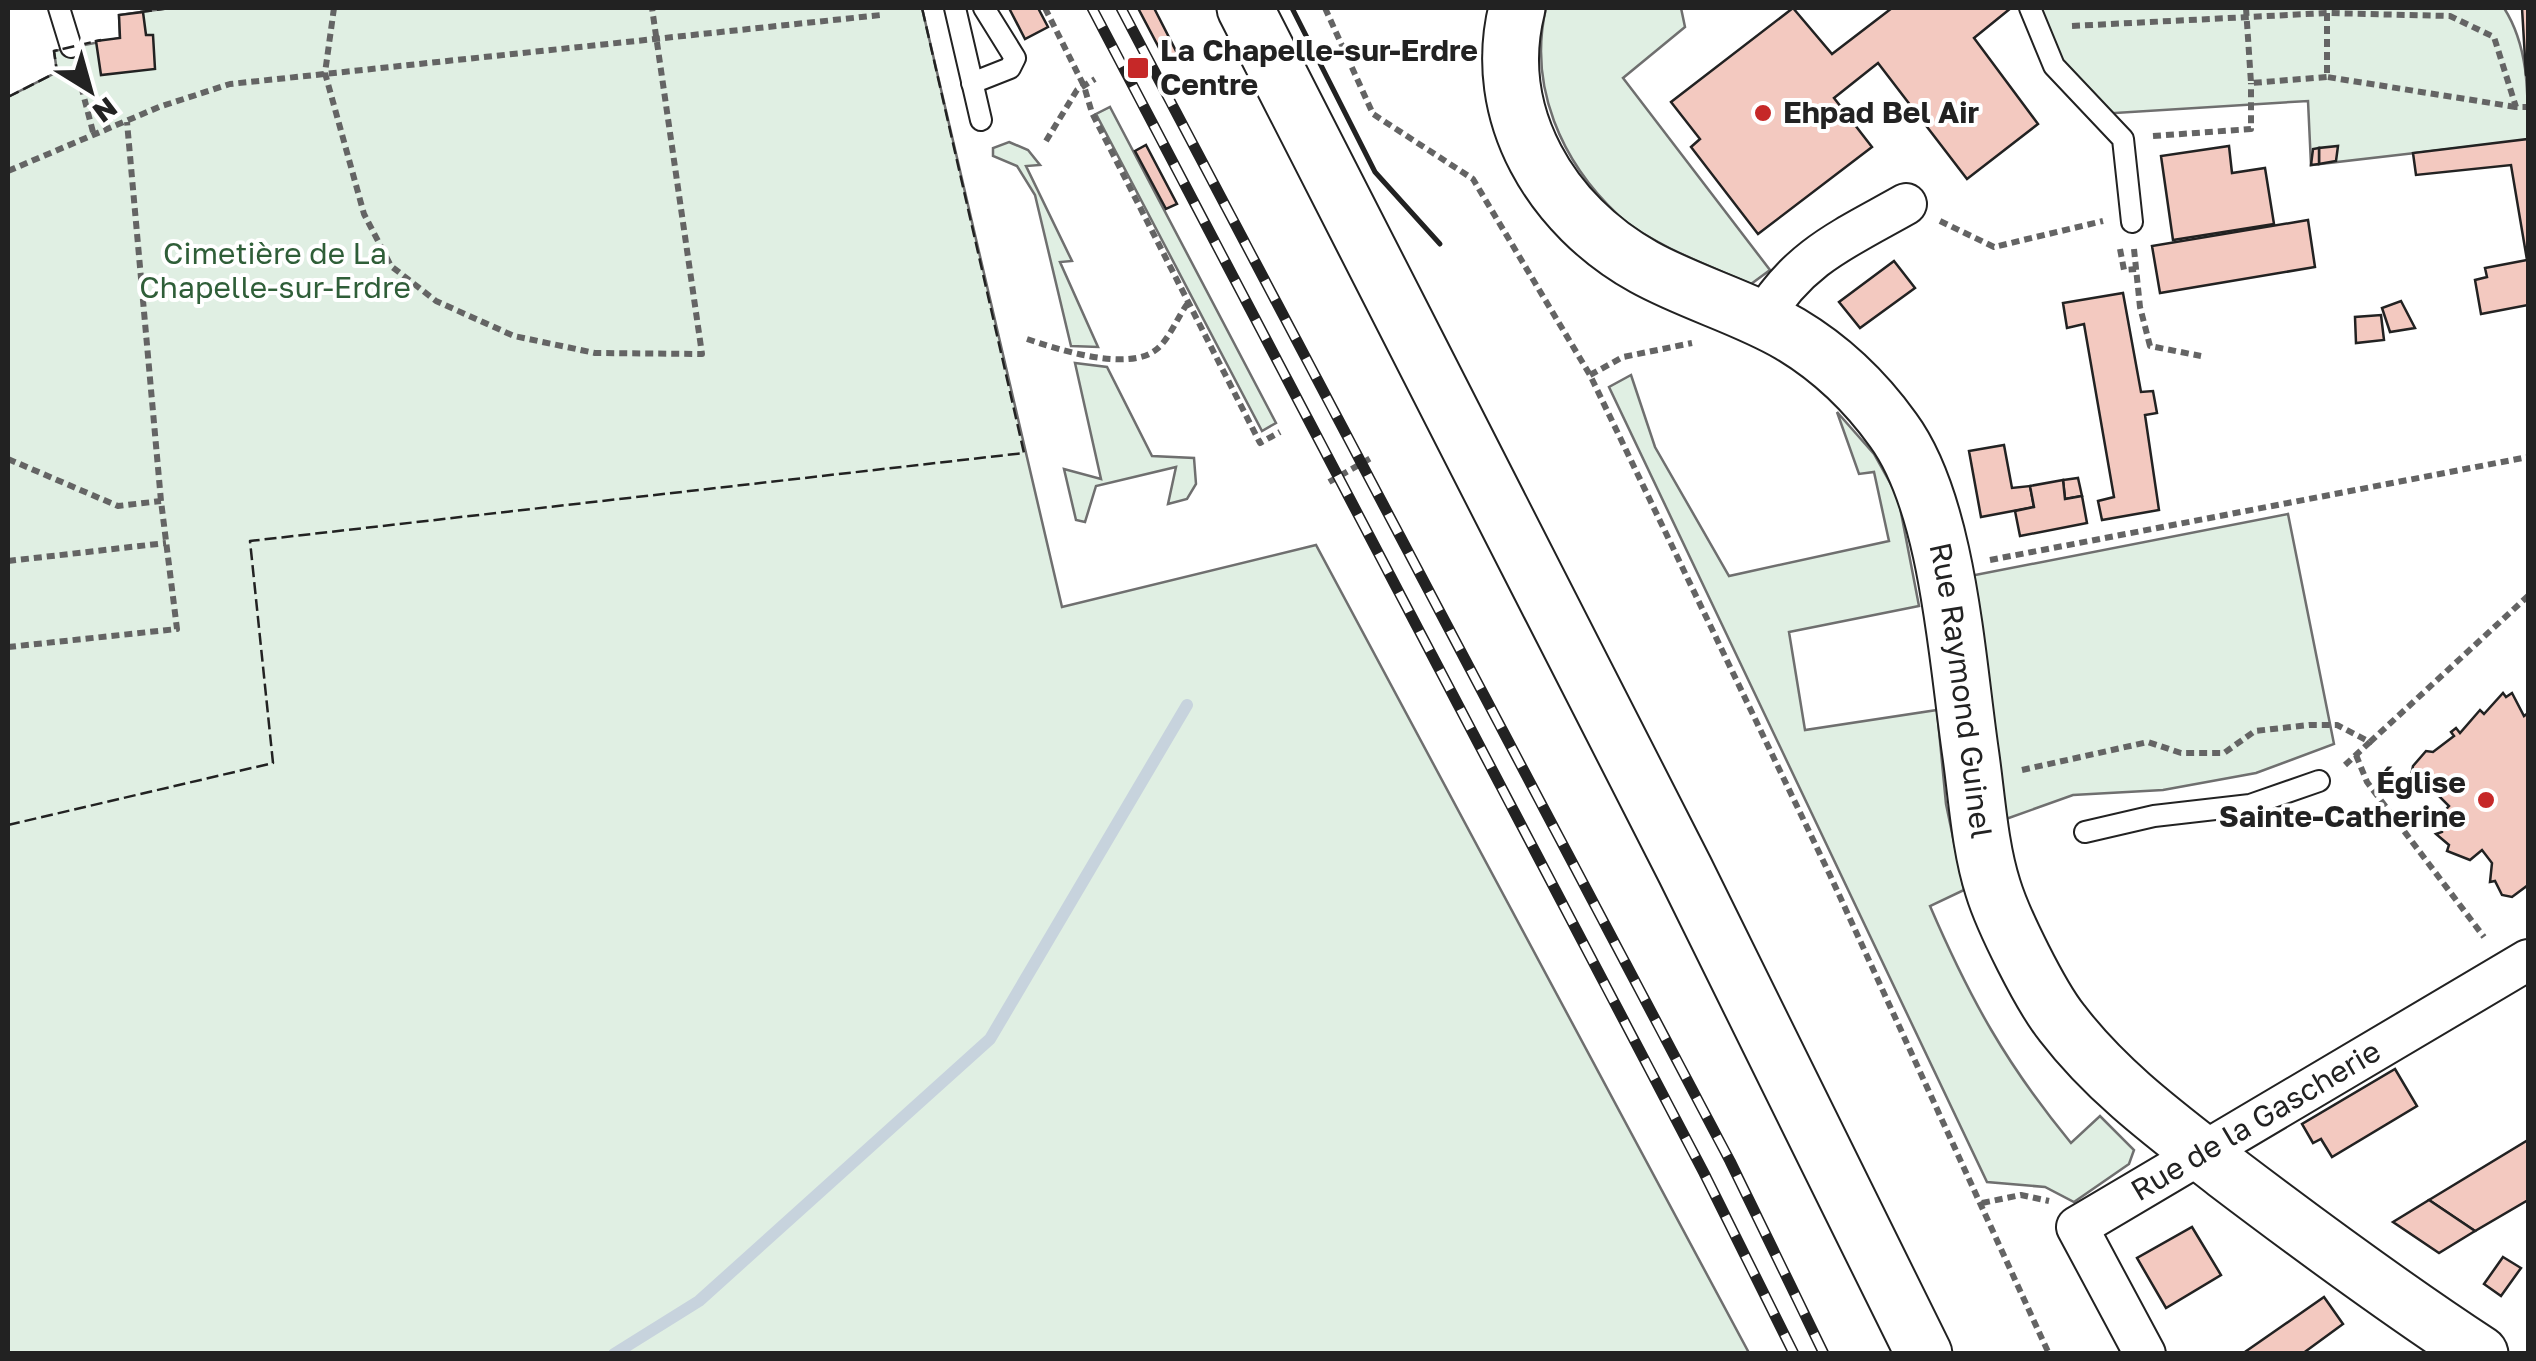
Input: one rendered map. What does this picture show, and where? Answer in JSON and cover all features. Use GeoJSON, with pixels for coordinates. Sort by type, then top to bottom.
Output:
{"type":"FeatureCollection","features":[{"type":"Feature","properties":{"kind":"street"},"geometry":{"type":"LineString","coordinates":[[1244,8],[1685,870],[1924,1354]]}},
{"type":"Feature","properties":{"kind":"street","name":"Rue Raymond Guinel"},"geometry":{"type":"LineString","coordinates":[[1516,8],[1511,64],[1515,100],[1535,161],[1554,192],[1608,244],[1643,267],[1754,315],[1830,361],[1872,402],[1898,436],[1926,489],[1993,888],[2059,1020],[2111,1078],[2172,1133],[2402,1302],[2480,1354]]}},
{"type":"Feature","properties":{"kind":"street"},"geometry":{"type":"LineString","coordinates":[[1754,315],[1809,260],[1906,204]]}},
{"type":"Feature","properties":{"kind":"street","name":"Rue de la Gascherie"},"geometry":{"type":"LineString","coordinates":[[2078,1226],[2528,960]]}},
{"type":"Feature","properties":{"kind":"street"},"geometry":{"type":"LineString","coordinates":[[2078,1226],[2145,1354]]}},
{"type":"Feature","properties":{"kind":"lane"},"geometry":{"type":"LineString","coordinates":[[59,8],[72,47]]}},
{"type":"Feature","properties":{"kind":"lane"},"geometry":{"type":"LineString","coordinates":[[955,8],[981,120]]}},
{"type":"Feature","properties":{"kind":"lane"},"geometry":{"type":"LineString","coordinates":[[972,82],[1010,68],[1015,58],[984,8]]}},
{"type":"Feature","properties":{"kind":"lane"},"geometry":{"type":"LineString","coordinates":[[2030,8],[2054,66],[2122,138],[2121,226]]}},
{"type":"Feature","properties":{"kind":"lane"},"geometry":{"type":"LineString","coordinates":[[2085,832],[2154,816],[2250,805],[2319,781]]}},
{"type":"Feature","properties":{"kind":"path"},"geometry":{"type":"LineString","coordinates":[[334,8],[325,73],[364,214],[391,266],[436,301],[514,336],[579,350],[702,354],[652,8]]}},
{"type":"Feature","properties":{"kind":"path"},"geometry":{"type":"LineString","coordinates":[[1046,8],[1084,86],[1092,113],[1260,443],[1280,432]]}},
{"type":"Feature","properties":{"kind":"path"},"geometry":{"type":"LineString","coordinates":[[1325,8],[1373,114],[1473,180],[1590,375],[1982,1203],[2049,1354]]}},
{"type":"Feature","properties":{"kind":"path"},"geometry":{"type":"LineString","coordinates":[[2122,138],[2251,129],[2246,11]]}},
{"type":"Feature","properties":{"kind":"path"},"geometry":{"type":"LineString","coordinates":[[2062,21],[2077,28],[2246,11],[2450,16],[2494,37],[2516,107]]}},
{"type":"Feature","properties":{"kind":"path"},"geometry":{"type":"LineString","coordinates":[[2327,13],[2327,77]]}},
{"type":"Feature","properties":{"kind":"path"},"geometry":{"type":"LineString","coordinates":[[8,172],[230,84],[881,16]]}},
{"type":"Feature","properties":{"kind":"path"},"geometry":{"type":"LineString","coordinates":[[72,47],[94,136]]}},
{"type":"Feature","properties":{"kind":"path"},"geometry":{"type":"LineString","coordinates":[[2251,84],[2327,77],[2528,107]]}},
{"type":"Feature","properties":{"kind":"path"},"geometry":{"type":"LineString","coordinates":[[1046,142],[1077,90],[1095,79]]}},
{"type":"Feature","properties":{"kind":"path"},"geometry":{"type":"LineString","coordinates":[[8,647],[177,628],[160,501],[126,122]]}},
{"type":"Feature","properties":{"kind":"path"},"geometry":{"type":"LineString","coordinates":[[1906,204],[1994,247],[2121,226]]}},
{"type":"Feature","properties":{"kind":"path"},"geometry":{"type":"LineString","coordinates":[[2121,226],[2136,269],[2150,346],[2201,356]]}},
{"type":"Feature","properties":{"kind":"path"},"geometry":{"type":"LineString","coordinates":[[2121,226],[2124,270],[2136,269]]}},
{"type":"Feature","properties":{"kind":"path"},"geometry":{"type":"LineString","coordinates":[[1026,339],[1084,357],[1138,356],[1156,350],[1188,303]]}},
{"type":"Feature","properties":{"kind":"path"},"geometry":{"type":"LineString","coordinates":[[1590,375],[1623,356],[1687,345],[1754,315]]}},
{"type":"Feature","properties":{"kind":"path"},"geometry":{"type":"LineString","coordinates":[[1942,569],[2528,457]]}},
{"type":"Feature","properties":{"kind":"path"},"geometry":{"type":"LineString","coordinates":[[1329,482],[1371,458]]}},
{"type":"Feature","properties":{"kind":"path"},"geometry":{"type":"LineString","coordinates":[[8,459],[118,506],[160,501]]}},
{"type":"Feature","properties":{"kind":"path"},"geometry":{"type":"LineString","coordinates":[[8,561],[166,543]]}},
{"type":"Feature","properties":{"kind":"path"},"geometry":{"type":"LineString","coordinates":[[1975,782],[2148,742],[2181,754],[2224,753],[2255,731],[2337,725],[2370,742],[2528,596]]}},
{"type":"Feature","properties":{"kind":"path"},"geometry":{"type":"LineString","coordinates":[[2356,754],[2367,782],[2480,933]]}},
{"type":"Feature","properties":{"kind":"path"},"geometry":{"type":"LineString","coordinates":[[1982,1203],[2021,1195],[2054,1202],[2078,1226]]}},
{"type":"Feature","properties":{"kind":"green space","name":"Cimetière de La Chapelle-sur-Erdre"},"geometry":{"type":"Polygon","coordinates":[[[170,8],[922,8],[1062,607],[1316,545],[1749,1353],[8,1354],[8,97],[57,72],[54,51],[120,38],[119,15],[170,8]]]}},
{"type":"Feature","properties":{"kind":"green space"},"geometry":{"type":"Polygon","coordinates":[[[1546,8],[1681,8],[1685,27],[1623,78],[1770,270],[1751,284],[1700,262],[1632,226],[1598,195],[1566,147],[1546,94],[1542,37],[1546,8]]]}},
{"type":"Feature","properties":{"kind":"green space"},"geometry":{"type":"Polygon","coordinates":[[[2030,8],[2504,8],[2523,55],[2528,140],[2311,165],[2308,101],[2099,114],[2054,66],[2030,8]]]}},
{"type":"Feature","properties":{"kind":"green space"},"geometry":{"type":"Polygon","coordinates":[[[1110,107],[1276,423],[1262,431],[1096,114],[1110,107]]]}},
{"type":"Feature","properties":{"kind":"green space"},"geometry":{"type":"Polygon","coordinates":[[[1009,142],[1028,150],[1040,165],[1026,166],[1072,261],[1060,262],[1098,347],[1071,346],[1035,195],[1017,166],[993,156],[993,148],[1009,142]]]}},
{"type":"Feature","properties":{"kind":"green space"},"geometry":{"type":"Polygon","coordinates":[[[1075,363],[1107,367],[1152,456],[1194,458],[1196,484],[1187,499],[1168,504],[1176,467],[1096,486],[1085,522],[1076,520],[1064,469],[1101,479],[1075,363]]]}},
{"type":"Feature","properties":{"kind":"green space"},"geometry":{"type":"Polygon","coordinates":[[[1631,375],[1655,447],[1729,576],[1889,541],[1874,472],[1859,474],[1837,412],[1874,454],[1898,497],[1919,606],[1789,632],[1805,730],[1937,710],[1946,804],[1964,890],[1930,906],[1945,940],[2008,1058],[2071,1143],[2100,1116],[2134,1150],[2129,1164],[2074,1202],[2045,1187],[1987,1182],[1609,387],[1631,375]]]}},
{"type":"Feature","properties":{"kind":"green space"},"geometry":{"type":"Polygon","coordinates":[[[2288,514],[2334,744],[2256,773],[2163,790],[2073,795],[2006,819],[1970,576],[2288,514]]]}},
{"type":"Feature","properties":{"kind":"building"},"geometry":{"type":"Polygon","coordinates":[[[1009,8],[1038,8],[1048,27],[1025,39],[1009,8]]]}},
{"type":"Feature","properties":{"kind":"building"},"geometry":{"type":"Polygon","coordinates":[[[1138,8],[1154,8],[1178,55],[1166,61],[1138,8]]]}},
{"type":"Feature","properties":{"kind":"building","name":"Ehpad Bel Air"},"geometry":{"type":"Polygon","coordinates":[[[1793,8],[1832,54],[1892,8],[2011,8],[1974,38],[2038,124],[1967,179],[1878,63],[1834,98],[1872,147],[1758,234],[1691,147],[1700,139],[1671,102],[1793,8]]]}},
{"type":"Feature","properties":{"kind":"building"},"geometry":{"type":"Polygon","coordinates":[[[2522,8],[2528,8],[2528,77],[2526,75],[2522,8]]]}},
{"type":"Feature","properties":{"kind":"building"},"geometry":{"type":"Polygon","coordinates":[[[143,12],[146,35],[153,35],[155,69],[101,75],[96,41],[120,38],[119,15],[143,12]]]}},
{"type":"Feature","properties":{"kind":"building"},"geometry":{"type":"Polygon","coordinates":[[[2528,139],[2528,305],[2481,314],[2475,280],[2487,277],[2485,268],[2527,260],[2511,165],[2416,175],[2413,153],[2528,139]]]}},
{"type":"Feature","properties":{"kind":"building"},"geometry":{"type":"Polygon","coordinates":[[[1146,145],[1177,204],[1166,209],[1135,151],[1146,145]]]}},
{"type":"Feature","properties":{"kind":"building"},"geometry":{"type":"Polygon","coordinates":[[[2229,146],[2232,173],[2265,168],[2274,224],[2173,240],[2161,156],[2229,146]]]}},
{"type":"Feature","properties":{"kind":"building"},"geometry":{"type":"Polygon","coordinates":[[[2338,146],[2336,161],[2319,164],[2319,148],[2338,146]]]}},
{"type":"Feature","properties":{"kind":"building"},"geometry":{"type":"Polygon","coordinates":[[[2319,148],[2319,164],[2311,165],[2313,149],[2319,148]]]}},
{"type":"Feature","properties":{"kind":"building"},"geometry":{"type":"Polygon","coordinates":[[[2308,220],[2315,267],[2160,293],[2152,246],[2308,220]]]}},
{"type":"Feature","properties":{"kind":"building"},"geometry":{"type":"Polygon","coordinates":[[[1894,261],[1915,288],[1860,328],[1839,302],[1894,261]]]}},
{"type":"Feature","properties":{"kind":"building"},"geometry":{"type":"Polygon","coordinates":[[[2123,293],[2141,392],[2153,391],[2157,413],[2145,415],[2159,510],[2102,520],[2098,501],[2114,497],[2084,324],[2067,328],[2063,303],[2123,293]]]}},
{"type":"Feature","properties":{"kind":"building"},"geometry":{"type":"Polygon","coordinates":[[[2401,301],[2415,328],[2390,332],[2382,308],[2401,301]]]}},
{"type":"Feature","properties":{"kind":"building"},"geometry":{"type":"Polygon","coordinates":[[[2381,315],[2384,340],[2356,343],[2355,317],[2381,315]]]}},
{"type":"Feature","properties":{"kind":"building"},"geometry":{"type":"Polygon","coordinates":[[[2004,445],[2012,488],[2030,486],[2034,507],[1981,517],[1969,451],[2004,445]]]}},
{"type":"Feature","properties":{"kind":"building"},"geometry":{"type":"Polygon","coordinates":[[[2078,478],[2082,496],[2065,499],[2063,480],[2078,478]]]}},
{"type":"Feature","properties":{"kind":"building"},"geometry":{"type":"Polygon","coordinates":[[[2063,480],[2065,499],[2082,496],[2087,523],[2020,536],[2015,511],[2034,507],[2030,486],[2063,480]]]}},
{"type":"Feature","properties":{"kind":"building","name":"Église Sainte-Catherine"},"geometry":{"type":"Polygon","coordinates":[[[2503,693],[2506,697],[2512,693],[2524,716],[2528,713],[2528,885],[2512,897],[2502,895],[2495,881],[2490,882],[2492,863],[2482,850],[2470,860],[2447,851],[2449,845],[2436,834],[2442,832],[2441,822],[2436,820],[2449,806],[2433,790],[2420,790],[2423,787],[2411,776],[2413,766],[2426,751],[2433,752],[2454,736],[2451,732],[2456,728],[2460,733],[2480,710],[2484,714],[2503,693]]]}},
{"type":"Feature","properties":{"kind":"building"},"geometry":{"type":"Polygon","coordinates":[[[2395,1069],[2417,1106],[2332,1157],[2321,1139],[2313,1143],[2302,1124],[2395,1069]]]}},
{"type":"Feature","properties":{"kind":"building"},"geometry":{"type":"Polygon","coordinates":[[[2528,1140],[2528,1200],[2475,1231],[2429,1200],[2528,1140]]]}},
{"type":"Feature","properties":{"kind":"building"},"geometry":{"type":"Polygon","coordinates":[[[2429,1200],[2475,1231],[2439,1253],[2393,1222],[2429,1200]]]}},
{"type":"Feature","properties":{"kind":"building"},"geometry":{"type":"Polygon","coordinates":[[[2192,1227],[2221,1275],[2166,1308],[2137,1258],[2192,1227]]]}},
{"type":"Feature","properties":{"kind":"building"},"geometry":{"type":"Polygon","coordinates":[[[2503,1257],[2521,1268],[2501,1296],[2484,1284],[2503,1257]]]}},
{"type":"Feature","properties":{"kind":"building"},"geometry":{"type":"Polygon","coordinates":[[[2324,1297],[2343,1324],[2302,1354],[2242,1354],[2324,1297]]]}},
{"type":"Feature","properties":{"kind":"waterway"},"geometry":{"type":"LineString","coordinates":[[614,1354],[699,1301],[990,1039],[1187,705]]}},
{"type":"Feature","properties":{"kind":"railway"},"geometry":{"type":"LineString","coordinates":[[1092,8],[1704,1173],[1794,1354]]}},
{"type":"Feature","properties":{"kind":"railway"},"geometry":{"type":"LineString","coordinates":[[1121,8],[1730,1161],[1824,1354]]}},
{"type":"Feature","properties":{"kind":"fence"},"geometry":{"type":"LineString","coordinates":[[140,12],[170,8]]}},
{"type":"Feature","properties":{"kind":"fence"},"geometry":{"type":"LineString","coordinates":[[8,825],[273,763],[250,541],[1024,453],[922,8]]}},
{"type":"Feature","properties":{"kind":"fence"},"geometry":{"type":"LineString","coordinates":[[8,97],[57,72],[54,51],[101,40]]}},
{"type":"Feature","properties":{"kind":"wall"},"geometry":{"type":"LineString","coordinates":[[1292,8],[1375,172],[1440,244]]}},
{"type":"Feature","properties":{"kind":"place","name":"La Chapelle-sur-Erdre Centre"},"geometry":{"type":"Point","coordinates":[1138,68]}},
{"type":"Feature","properties":{"kind":"place","name":"Ehpad Bel Air"},"geometry":{"type":"Point","coordinates":[1763,113]}},
{"type":"Feature","properties":{"kind":"place","name":"Église Sainte-Catherine"},"geometry":{"type":"Point","coordinates":[2486,800]}}]}
